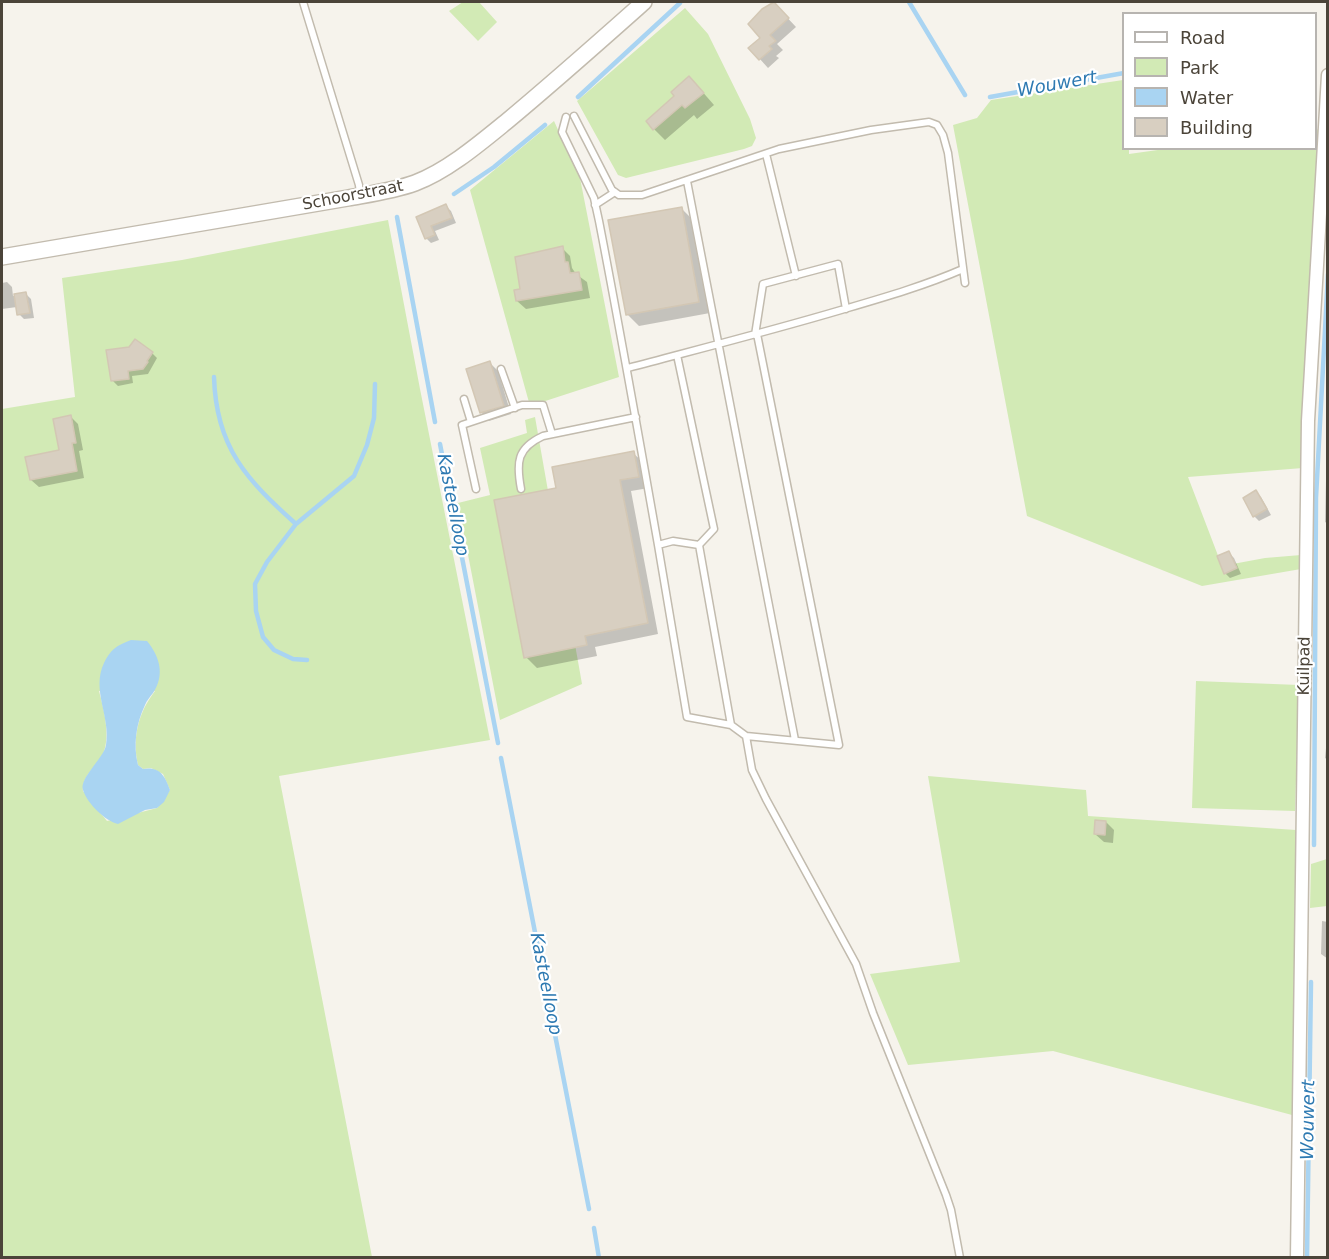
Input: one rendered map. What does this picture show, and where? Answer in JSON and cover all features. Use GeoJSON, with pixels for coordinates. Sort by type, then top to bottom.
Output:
{"type":"FeatureCollection","features":[{"type":"Feature","properties":{"kind":"street","name":"Schoorstraat"},"geometry":{"type":"LineString","coordinates":[[2,257],[360,196],[416,183],[462,156],[546,89],[644,2]]}},
{"type":"Feature","properties":{"kind":"street","name":"Kuilpad"},"geometry":{"type":"LineString","coordinates":[[1297,1257],[1308,421],[1328,75]]}},
{"type":"Feature","properties":{"kind":"lane"},"geometry":{"type":"LineString","coordinates":[[303,2],[359,185],[360,196]]}},
{"type":"Feature","properties":{"kind":"lane"},"geometry":{"type":"LineString","coordinates":[[574,116],[615,192],[619,195],[642,195],[779,149],[871,130],[929,122],[937,125],[943,135],[948,153],[965,283]]}},
{"type":"Feature","properties":{"kind":"lane"},"geometry":{"type":"LineString","coordinates":[[566,117],[562,132],[595,205],[628,368],[687,717],[731,725],[746,736],[839,745],[756,335],[763,284],[838,264],[846,309]]}},
{"type":"Feature","properties":{"kind":"lane"},"geometry":{"type":"LineString","coordinates":[[766,154],[796,276]]}},
{"type":"Feature","properties":{"kind":"lane"},"geometry":{"type":"LineString","coordinates":[[687,181],[795,740]]}},
{"type":"Feature","properties":{"kind":"lane"},"geometry":{"type":"LineString","coordinates":[[595,205],[615,192]]}},
{"type":"Feature","properties":{"kind":"lane"},"geometry":{"type":"LineString","coordinates":[[628,368],[846,309],[932,282],[963,269]]}},
{"type":"Feature","properties":{"kind":"lane"},"geometry":{"type":"LineString","coordinates":[[677,355],[714,530],[699,545]]}},
{"type":"Feature","properties":{"kind":"lane"},"geometry":{"type":"LineString","coordinates":[[501,369],[515,408]]}},
{"type":"Feature","properties":{"kind":"lane"},"geometry":{"type":"LineString","coordinates":[[464,399],[471,422]]}},
{"type":"Feature","properties":{"kind":"lane"},"geometry":{"type":"LineString","coordinates":[[476,489],[462,425],[522,405],[543,405],[552,434]]}},
{"type":"Feature","properties":{"kind":"lane"},"geometry":{"type":"LineString","coordinates":[[521,489],[518,466],[521,455],[530,442],[552,434],[636,417]]}},
{"type":"Feature","properties":{"kind":"lane"},"geometry":{"type":"LineString","coordinates":[[658,545],[673,541],[699,545]]}},
{"type":"Feature","properties":{"kind":"lane"},"geometry":{"type":"LineString","coordinates":[[699,545],[731,725]]}},
{"type":"Feature","properties":{"kind":"lane"},"geometry":{"type":"LineString","coordinates":[[746,736],[752,770],[856,964],[946,1195],[960,1257]]}},
{"type":"Feature","properties":{"kind":"green space"},"geometry":{"type":"Polygon","coordinates":[[[463,2],[479,2],[497,22],[478,41],[449,11],[463,2]]]}},
{"type":"Feature","properties":{"kind":"green space"},"geometry":{"type":"Polygon","coordinates":[[[685,8],[708,34],[750,119],[756,138],[752,146],[744,149],[626,178],[618,175],[577,101],[685,8]]]}},
{"type":"Feature","properties":{"kind":"green space"},"geometry":{"type":"Polygon","coordinates":[[[1122,80],[1122,150],[1129,150],[1129,154],[1158,150],[1317,150],[1317,130],[1319,129],[1304,402],[1303,468],[1188,477],[1222,566],[1265,558],[1301,555],[1301,569],[1202,586],[1027,516],[953,125],[977,118],[991,100],[1122,80]]]}},
{"type":"Feature","properties":{"kind":"green space"},"geometry":{"type":"Polygon","coordinates":[[[554,121],[580,178],[619,377],[530,406],[470,190],[554,121]]]}},
{"type":"Feature","properties":{"kind":"green space"},"geometry":{"type":"Polygon","coordinates":[[[388,220],[490,740],[279,776],[372,1257],[2,1257],[2,409],[75,397],[62,278],[182,260],[388,220]],[[99,691],[106,725],[106,743],[101,758],[86,777],[83,791],[107,821],[157,808],[170,790],[163,774],[151,768],[143,769],[138,765],[136,755],[138,726],[144,708],[155,691],[99,691]]]}},
{"type":"Feature","properties":{"kind":"green space"},"geometry":{"type":"Polygon","coordinates":[[[535,417],[582,684],[500,720],[458,503],[490,495],[480,448],[527,433],[525,420],[535,417]]]}},
{"type":"Feature","properties":{"kind":"green space"},"geometry":{"type":"Polygon","coordinates":[[[1196,681],[1299,685],[1295,811],[1192,808],[1196,681]]]}},
{"type":"Feature","properties":{"kind":"green space"},"geometry":{"type":"Polygon","coordinates":[[[928,776],[1086,790],[1088,816],[1296,830],[1292,1115],[1053,1051],[908,1065],[870,974],[960,962],[928,776]]]}},
{"type":"Feature","properties":{"kind":"green space"},"geometry":{"type":"Polygon","coordinates":[[[1327,859],[1327,906],[1310,908],[1311,864],[1327,859]]]}},
{"type":"Feature","properties":{"kind":"water"},"geometry":{"type":"Polygon","coordinates":[[[131,640],[147,641],[158,660],[160,673],[157,686],[146,703],[138,727],[136,750],[138,765],[143,769],[154,769],[161,773],[170,790],[164,802],[157,808],[145,810],[118,824],[92,806],[85,795],[83,785],[106,745],[106,724],[100,693],[104,663],[111,651],[131,640]]]}},
{"type":"Feature","properties":{"kind":"building"},"geometry":{"type":"Polygon","coordinates":[[[774,2],[789,18],[770,35],[776,41],[769,46],[772,49],[759,60],[748,48],[760,38],[748,24],[762,9],[774,2]]]}},
{"type":"Feature","properties":{"kind":"building"},"geometry":{"type":"Polygon","coordinates":[[[689,76],[704,93],[685,108],[682,105],[653,130],[646,121],[674,96],[671,92],[689,76]]]}},
{"type":"Feature","properties":{"kind":"building"},"geometry":{"type":"Polygon","coordinates":[[[446,204],[452,218],[431,226],[435,235],[425,239],[416,217],[446,204]]]}},
{"type":"Feature","properties":{"kind":"building"},"geometry":{"type":"Polygon","coordinates":[[[682,207],[699,302],[626,315],[608,220],[682,207]]]}},
{"type":"Feature","properties":{"kind":"building"},"geometry":{"type":"Polygon","coordinates":[[[563,246],[565,262],[568,262],[570,273],[579,272],[582,290],[516,301],[514,290],[520,289],[515,257],[563,246]]]}},
{"type":"Feature","properties":{"kind":"building"},"geometry":{"type":"Polygon","coordinates":[[[26,292],[30,313],[17,315],[14,294],[26,292]]]}},
{"type":"Feature","properties":{"kind":"building"},"geometry":{"type":"Polygon","coordinates":[[[135,339],[153,352],[148,362],[143,369],[128,371],[129,379],[111,381],[106,350],[129,347],[135,339]]]}},
{"type":"Feature","properties":{"kind":"building"},"geometry":{"type":"Polygon","coordinates":[[[490,361],[504,406],[480,413],[466,369],[490,361]]]}},
{"type":"Feature","properties":{"kind":"building"},"geometry":{"type":"Polygon","coordinates":[[[71,415],[76,443],[72,443],[77,471],[30,480],[25,457],[59,450],[53,419],[71,415]]]}},
{"type":"Feature","properties":{"kind":"building"},"geometry":{"type":"Polygon","coordinates":[[[634,451],[639,477],[620,480],[648,623],[585,636],[587,645],[524,658],[494,500],[556,488],[552,467],[634,451]]]}},
{"type":"Feature","properties":{"kind":"building"},"geometry":{"type":"Polygon","coordinates":[[[1256,490],[1267,509],[1253,517],[1243,498],[1256,490]]]}},
{"type":"Feature","properties":{"kind":"building"},"geometry":{"type":"Polygon","coordinates":[[[1229,551],[1237,568],[1224,574],[1217,556],[1229,551]]]}},
{"type":"Feature","properties":{"kind":"building"},"geometry":{"type":"Polygon","coordinates":[[[1095,820],[1106,821],[1105,835],[1094,834],[1095,820]]]}},
{"type":"Feature","properties":{"kind":"waterway","name":"Wouwert"},"geometry":{"type":"LineString","coordinates":[[909,2],[965,95]]}},
{"type":"Feature","properties":{"kind":"waterway","name":"Kasteelloop"},"geometry":{"type":"LineString","coordinates":[[578,97],[680,3]]}},
{"type":"Feature","properties":{"kind":"waterway","name":"Wouwert"},"geometry":{"type":"LineString","coordinates":[[990,97],[1122,73]]}},
{"type":"Feature","properties":{"kind":"waterway","name":"Kasteelloop"},"geometry":{"type":"LineString","coordinates":[[454,194],[494,167],[545,125]]}},
{"type":"Feature","properties":{"kind":"waterway","name":"Kasteelloop"},"geometry":{"type":"LineString","coordinates":[[397,217],[435,422]]}},
{"type":"Feature","properties":{"kind":"waterway","name":"Wouwert"},"geometry":{"type":"LineString","coordinates":[[1314,845],[1316,498],[1328,274]]}},
{"type":"Feature","properties":{"kind":"waterway"},"geometry":{"type":"LineString","coordinates":[[214,377],[221,424],[237,461],[263,492],[296,524]]}},
{"type":"Feature","properties":{"kind":"waterway"},"geometry":{"type":"LineString","coordinates":[[307,660],[293,659],[274,650],[263,637],[256,611],[255,584],[267,562],[296,524],[354,476],[367,445],[374,418],[375,384]]}},
{"type":"Feature","properties":{"kind":"waterway","name":"Kasteelloop"},"geometry":{"type":"LineString","coordinates":[[440,444],[498,743]]}},
{"type":"Feature","properties":{"kind":"waterway","name":"Kasteelloop"},"geometry":{"type":"LineString","coordinates":[[501,758],[589,1209]]}},
{"type":"Feature","properties":{"kind":"waterway","name":"Wouwert"},"geometry":{"type":"LineString","coordinates":[[1307,1258],[1311,982]]}},
{"type":"Feature","properties":{"kind":"waterway","name":"Kasteelloop"},"geometry":{"type":"LineString","coordinates":[[594,1228],[599,1258]]}}]}
